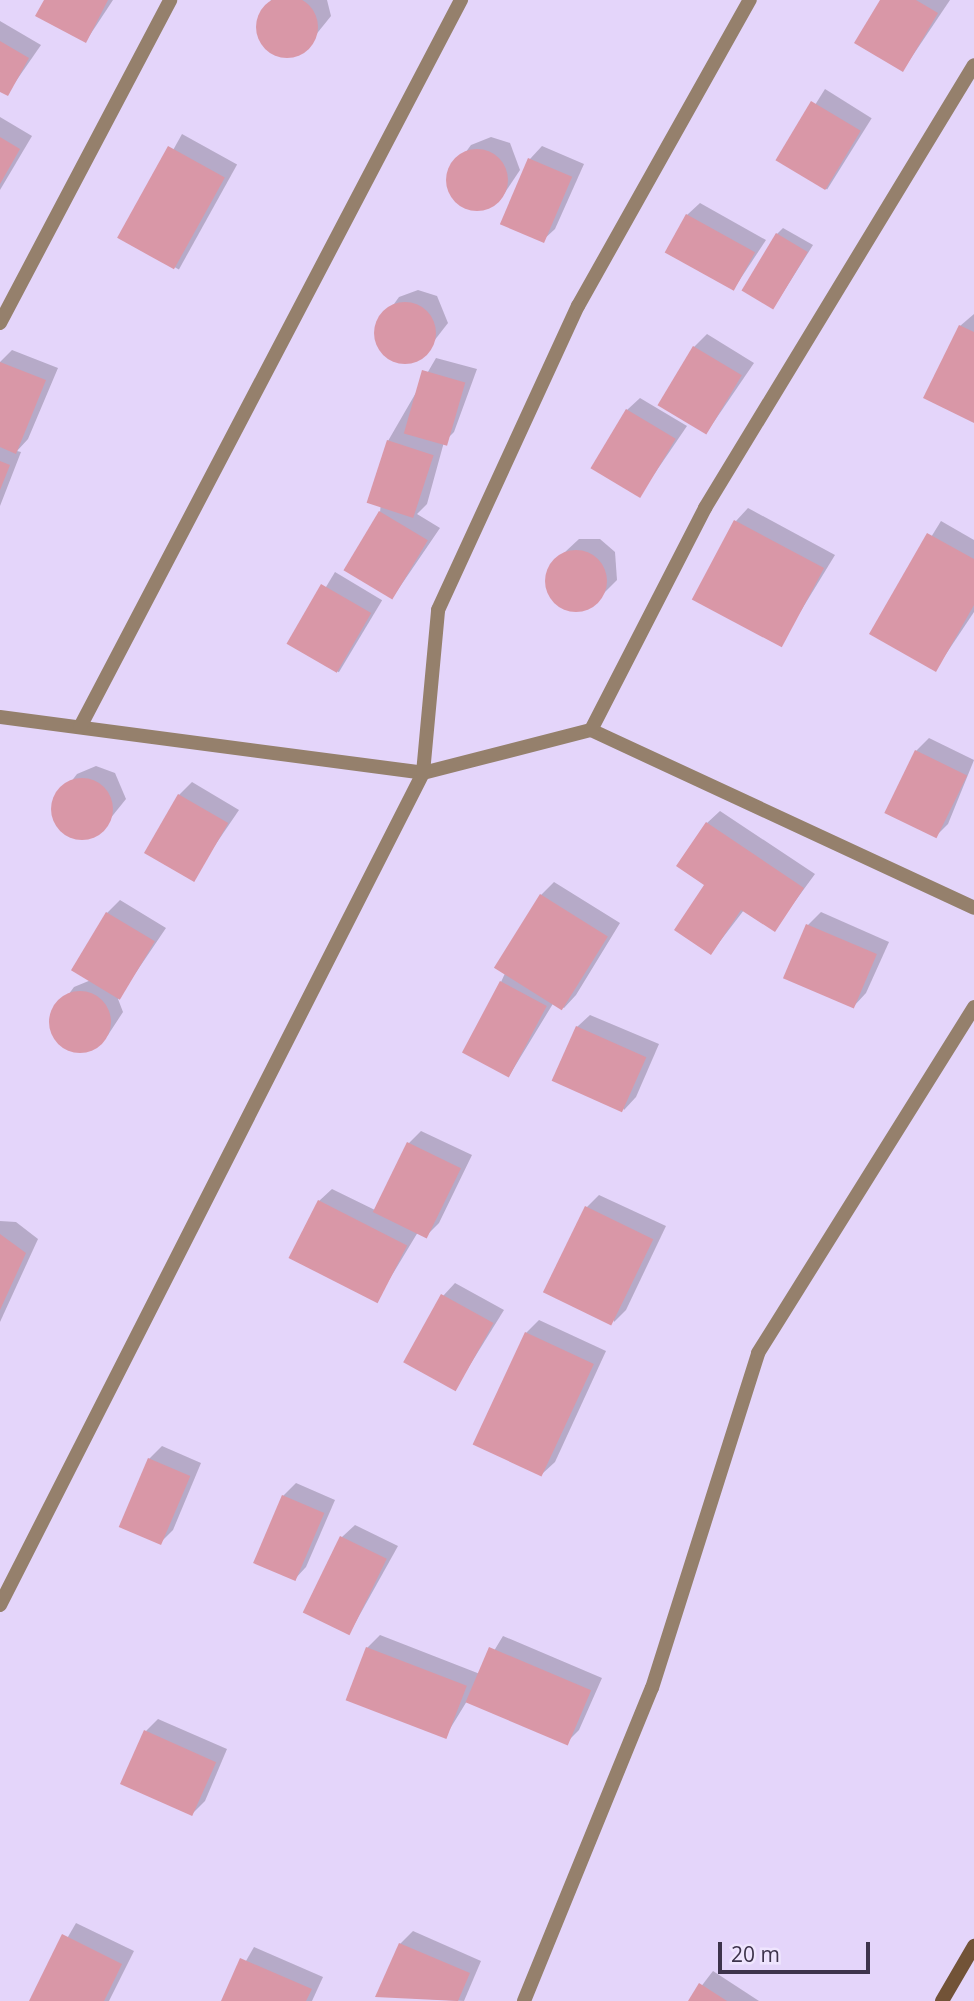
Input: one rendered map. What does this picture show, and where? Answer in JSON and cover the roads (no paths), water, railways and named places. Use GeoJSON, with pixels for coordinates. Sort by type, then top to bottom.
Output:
{"type":"FeatureCollection","features":[{"type":"Feature","properties":{"kind":"main road"},"geometry":{"type":"LineString","coordinates":[[942,2001],[974,1946]]}},
{"type":"Feature","properties":{"kind":"street"},"geometry":{"type":"LineString","coordinates":[[0,323],[170,0]]}},
{"type":"Feature","properties":{"kind":"street"},"geometry":{"type":"LineString","coordinates":[[80,727],[461,0]]}},
{"type":"Feature","properties":{"kind":"street"},"geometry":{"type":"LineString","coordinates":[[0,1605],[423,773],[438,610],[578,306],[750,0]]}},
{"type":"Feature","properties":{"kind":"street"},"geometry":{"type":"LineString","coordinates":[[591,730],[705,508],[974,65]]}},
{"type":"Feature","properties":{"kind":"street"},"geometry":{"type":"LineString","coordinates":[[0,717],[423,773],[591,730],[974,908]]}},
{"type":"Feature","properties":{"kind":"street"},"geometry":{"type":"LineString","coordinates":[[524,2001],[652,1688],[758,1353],[974,1007]]}}]}
